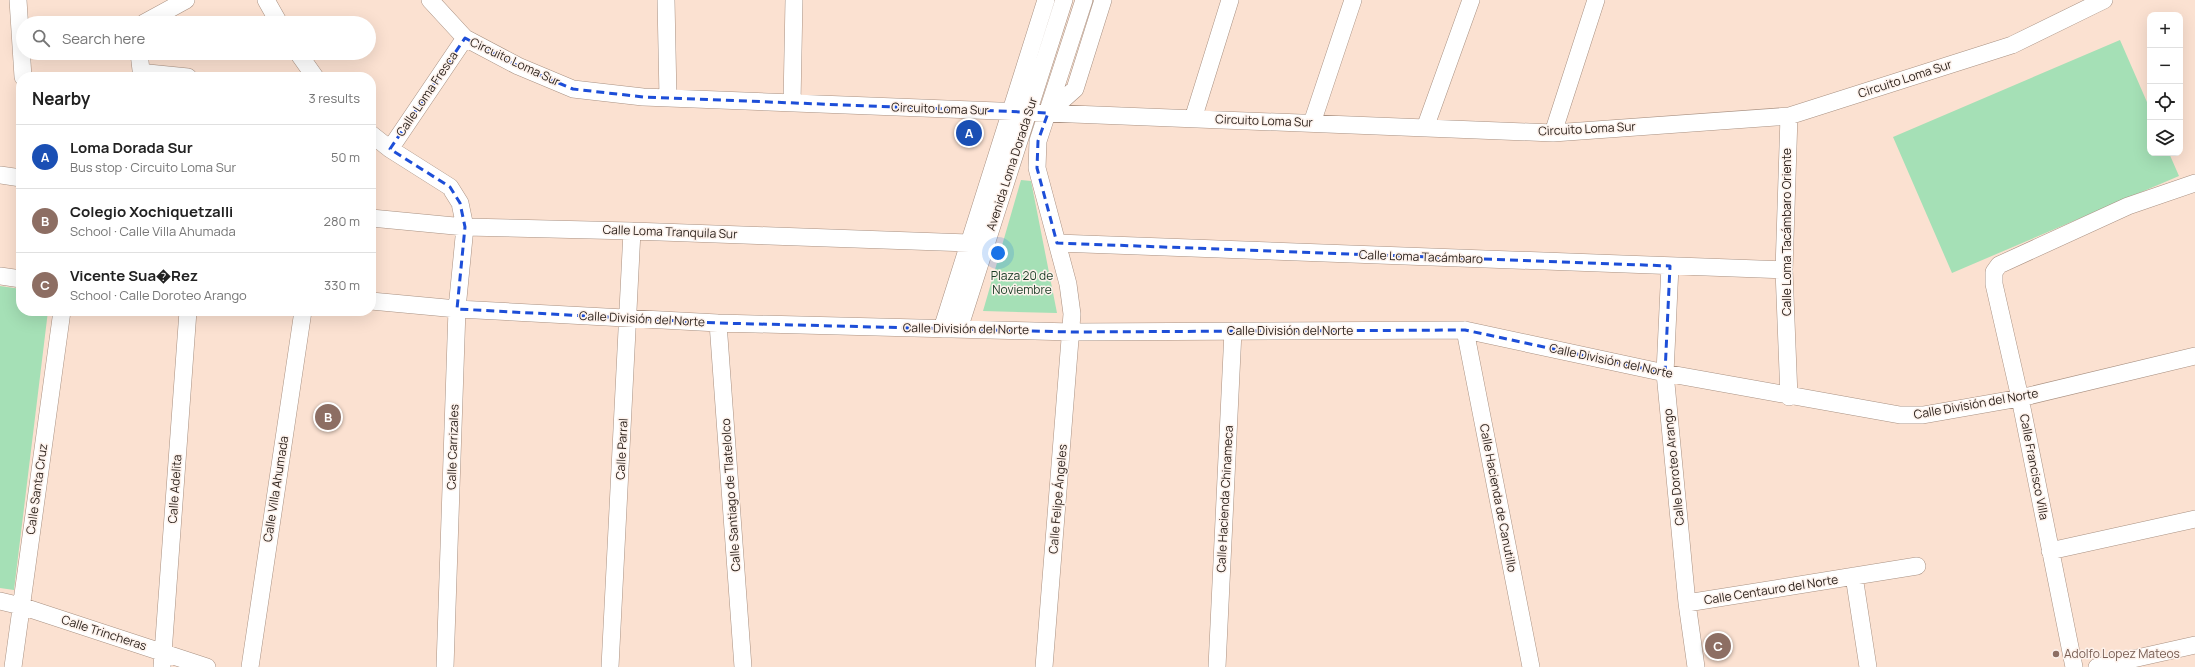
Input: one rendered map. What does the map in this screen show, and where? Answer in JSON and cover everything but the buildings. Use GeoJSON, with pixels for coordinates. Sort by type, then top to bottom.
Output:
{"type":"FeatureCollection","features":[{"type":"Feature","properties":{"kind":"street"},"geometry":{"type":"LineString","coordinates":[[18,0],[19,16]]}},
{"type":"Feature","properties":{"kind":"street"},"geometry":{"type":"LineString","coordinates":[[157,16],[186,0]]}},
{"type":"Feature","properties":{"kind":"street"},"geometry":{"type":"LineString","coordinates":[[266,0],[275,16]]}},
{"type":"Feature","properties":{"kind":"street","name":"Circuito Loma Sur"},"geometry":{"type":"LineString","coordinates":[[430,0],[465,38],[518,66],[573,89],[668,98],[1553,133],[1788,116],[2012,45],[2104,0]]}},
{"type":"Feature","properties":{"kind":"street"},"geometry":{"type":"LineString","coordinates":[[666,0],[668,98]]}},
{"type":"Feature","properties":{"kind":"street"},"geometry":{"type":"LineString","coordinates":[[792,103],[794,0]]}},
{"type":"Feature","properties":{"kind":"street","name":"Avenida Loma Dorada Sur"},"geometry":{"type":"LineString","coordinates":[[942,329],[1046,0]]}},
{"type":"Feature","properties":{"kind":"street","name":"Avenida Loma Dorada Sur"},"geometry":{"type":"LineString","coordinates":[[959,329],[1064,0]]}},
{"type":"Feature","properties":{"kind":"street","name":"Avenida Loma Dorada Sur"},"geometry":{"type":"LineString","coordinates":[[1072,332],[1068,284],[1037,168],[1038,141],[1084,0]]}},
{"type":"Feature","properties":{"kind":"street","name":"Avenida Loma Dorada Sur"},"geometry":{"type":"LineString","coordinates":[[1048,113],[1075,89],[1103,0]]}},
{"type":"Feature","properties":{"kind":"street"},"geometry":{"type":"LineString","coordinates":[[1193,119],[1230,0]]}},
{"type":"Feature","properties":{"kind":"street"},"geometry":{"type":"LineString","coordinates":[[1312,123],[1353,0]]}},
{"type":"Feature","properties":{"kind":"street"},"geometry":{"type":"LineString","coordinates":[[1425,128],[1472,0]]}},
{"type":"Feature","properties":{"kind":"street"},"geometry":{"type":"LineString","coordinates":[[1553,133],[1596,0]]}},
{"type":"Feature","properties":{"kind":"street","name":"Calle Loma Fresca"},"geometry":{"type":"LineString","coordinates":[[390,149],[465,38]]}},
{"type":"Feature","properties":{"kind":"street"},"geometry":{"type":"LineString","coordinates":[[22,60],[23,72]]}},
{"type":"Feature","properties":{"kind":"street"},"geometry":{"type":"LineString","coordinates":[[140,60],[141,70],[146,72]]}},
{"type":"Feature","properties":{"kind":"street"},"geometry":{"type":"LineString","coordinates":[[303,60],[311,72]]}},
{"type":"Feature","properties":{"kind":"street","name":"Calle Loma Tacámbaro Oriente"},"geometry":{"type":"LineString","coordinates":[[1788,116],[1784,270],[1789,397]]}},
{"type":"Feature","properties":{"kind":"street","name":"Calle Carrizales"},"geometry":{"type":"LineString","coordinates":[[376,138],[390,149],[450,187],[460,203],[465,227],[457,309],[445,667]]}},
{"type":"Feature","properties":{"kind":"street"},"geometry":{"type":"LineString","coordinates":[[0,175],[16,177]]}},
{"type":"Feature","properties":{"kind":"street","name":"Calle Francisco Villa"},"geometry":{"type":"LineString","coordinates":[[2074,667],[2020,398],[1994,284],[1994,272],[1999,265],[2128,206],[2195,183]]}},
{"type":"Feature","properties":{"kind":"street","name":"Calle Loma Tranquila Sur"},"geometry":{"type":"LineString","coordinates":[[376,218],[465,227],[632,231],[969,243]]}},
{"type":"Feature","properties":{"kind":"street","name":"Calle Parral"},"geometry":{"type":"LineString","coordinates":[[610,667],[629,319],[632,231]]}},
{"type":"Feature","properties":{"kind":"street","name":"Calle Loma Tacámbaro"},"geometry":{"type":"LineString","coordinates":[[1057,243],[1784,270]]}},
{"type":"Feature","properties":{"kind":"street","name":"Calle Doroteo Arango"},"geometry":{"type":"LineString","coordinates":[[1670,266],[1665,373],[1687,603],[1696,667]]}},
{"type":"Feature","properties":{"kind":"street"},"geometry":{"type":"LineString","coordinates":[[0,276],[16,278]]}},
{"type":"Feature","properties":{"kind":"street","name":"Calle División del Norte"},"geometry":{"type":"LineString","coordinates":[[376,302],[457,309],[629,319],[942,329],[1072,332],[1465,330],[1665,373],[1789,397],[1900,416],[1923,415],[2020,398],[2195,356]]}},
{"type":"Feature","properties":{"kind":"street","name":"Calle Santa Cruz"},"geometry":{"type":"LineString","coordinates":[[13,667],[61,316]]}},
{"type":"Feature","properties":{"kind":"street","name":"Calle Adelita"},"geometry":{"type":"LineString","coordinates":[[163,660],[188,316]]}},
{"type":"Feature","properties":{"kind":"street","name":"Calle Villa Ahumada"},"geometry":{"type":"LineString","coordinates":[[250,667],[302,316]]}},
{"type":"Feature","properties":{"kind":"street","name":"Calle Santiago de Tlatelolco"},"geometry":{"type":"LineString","coordinates":[[718,323],[743,667]]}},
{"type":"Feature","properties":{"kind":"street","name":"Calle Hacienda de Canutillo"},"geometry":{"type":"LineString","coordinates":[[1465,330],[1531,667]]}},
{"type":"Feature","properties":{"kind":"street","name":"Calle Hacienda Chinameca"},"geometry":{"type":"LineString","coordinates":[[1217,667],[1233,331]]}},
{"type":"Feature","properties":{"kind":"street","name":"Calle Felipe Ángeles"},"geometry":{"type":"LineString","coordinates":[[1044,667],[1072,332]]}},
{"type":"Feature","properties":{"kind":"street"},"geometry":{"type":"LineString","coordinates":[[2050,551],[2195,519]]}},
{"type":"Feature","properties":{"kind":"street","name":"Calle Centauro del Norte"},"geometry":{"type":"LineString","coordinates":[[1687,603],[1917,566]]}},
{"type":"Feature","properties":{"kind":"street"},"geometry":{"type":"LineString","coordinates":[[1854,576],[1868,667]]}},
{"type":"Feature","properties":{"kind":"street","name":"Calle Trincheras"},"geometry":{"type":"LineString","coordinates":[[0,601],[21,606],[163,660],[207,667]]}},
{"type":"Feature","properties":{"kind":"street"},"geometry":{"type":"LineString","coordinates":[[2097,667],[2195,646]]}},
{"type":"Feature","properties":{"kind":"highlighted area"},"geometry":{"type":"Polygon","coordinates":[[[465,38],[518,66],[573,89],[643,97],[1048,113],[1038,141],[1037,168],[1057,243],[1670,266],[1665,373],[1465,330],[1072,332],[718,323],[457,309],[465,227],[460,203],[450,187],[390,149],[465,38]]]}},
{"type":"Feature","properties":{"kind":"green space"},"geometry":{"type":"Polygon","coordinates":[[[2120,40],[2147,102],[2147,156],[2170,156],[2179,176],[1952,273],[1893,137],[2120,40]]]}},
{"type":"Feature","properties":{"kind":"green space","name":"Plaza 20 de Noviembre"},"geometry":{"type":"Polygon","coordinates":[[[1021,180],[1031,181],[1057,313],[983,311],[1021,180]]]}},
{"type":"Feature","properties":{"kind":"green space"},"geometry":{"type":"Polygon","coordinates":[[[0,286],[16,288],[16,316],[47,316],[14,590],[0,588],[0,286]]]}},
{"type":"Feature","properties":{"kind":"place","name":"Loma Dorada Sur"},"geometry":{"type":"Point","coordinates":[969,133]}},
{"type":"Feature","properties":{"kind":"place","name":"Colegio Xochiquetzalli"},"geometry":{"type":"Point","coordinates":[328,417]}},
{"type":"Feature","properties":{"kind":"place","name":"Vicente Sua�Rez"},"geometry":{"type":"Point","coordinates":[1718,646]}},
{"type":"Feature","properties":{"kind":"place","name":"Adolfo Lopez Mateos"},"geometry":{"type":"Point","coordinates":[2056,654]}}]}
